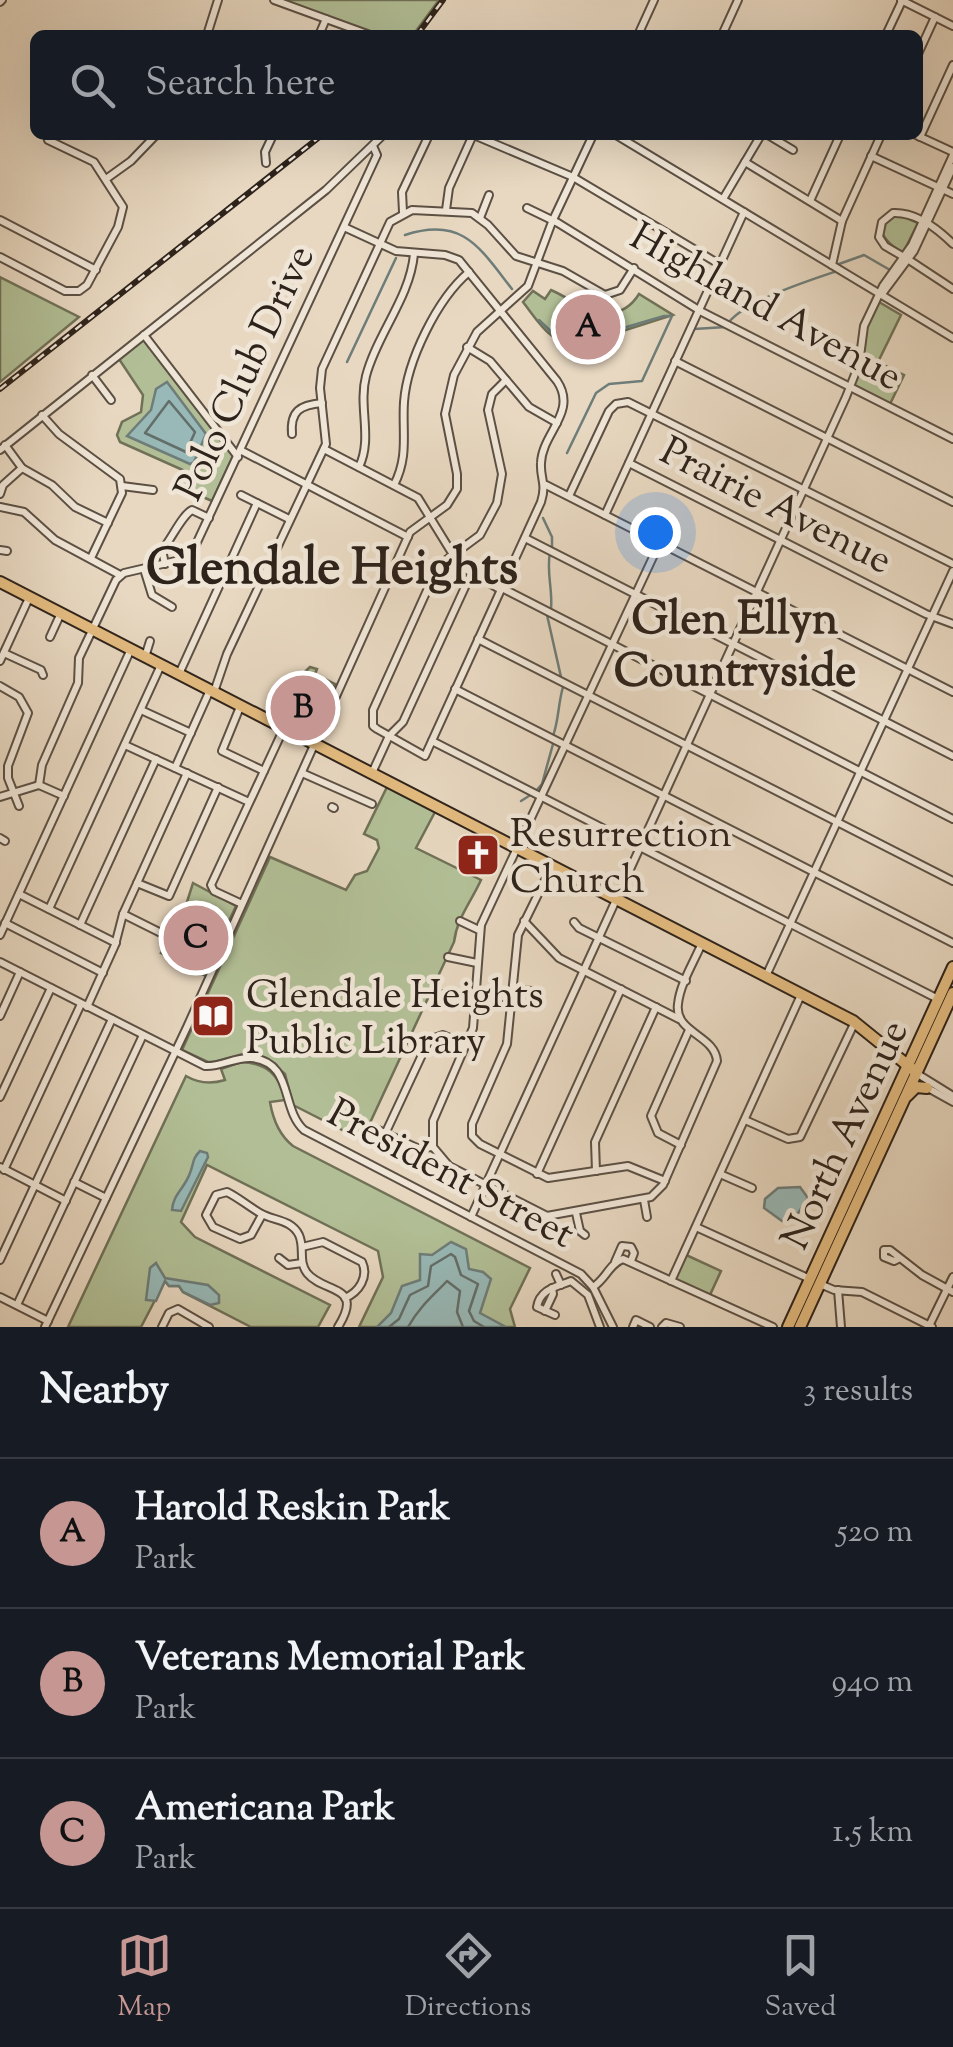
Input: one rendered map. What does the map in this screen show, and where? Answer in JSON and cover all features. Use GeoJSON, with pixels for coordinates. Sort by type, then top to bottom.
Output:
{"type":"FeatureCollection","features":[{"type":"Feature","properties":{"kind":"main road"},"geometry":{"type":"LineString","coordinates":[[0,582],[802,994],[894,1053],[911,1072]]}},
{"type":"Feature","properties":{"kind":"main road","name":"North Avenue"},"geometry":{"type":"LineString","coordinates":[[788,1327],[815,1282],[901,1105],[918,1044],[953,967]]}},
{"type":"Feature","properties":{"kind":"main road","name":"North Avenue"},"geometry":{"type":"LineString","coordinates":[[800,1327],[815,1282],[911,1072],[953,993]]}},
{"type":"Feature","properties":{"kind":"main road"},"geometry":{"type":"LineString","coordinates":[[851,1023],[911,1072]]}},
{"type":"Feature","properties":{"kind":"main road"},"geometry":{"type":"LineString","coordinates":[[894,1053],[905,1055],[918,1044]]}},
{"type":"Feature","properties":{"kind":"main road"},"geometry":{"type":"LineString","coordinates":[[901,1105],[913,1089],[927,1088]]}},
{"type":"Feature","properties":{"kind":"street"},"geometry":{"type":"LineString","coordinates":[[209,30],[218,0]]}},
{"type":"Feature","properties":{"kind":"street"},"geometry":{"type":"LineString","coordinates":[[274,0],[356,30]]}},
{"type":"Feature","properties":{"kind":"street"},"geometry":{"type":"LineString","coordinates":[[640,30],[654,0]]}},
{"type":"Feature","properties":{"kind":"street"},"geometry":{"type":"LineString","coordinates":[[724,30],[738,0]]}},
{"type":"Feature","properties":{"kind":"street"},"geometry":{"type":"LineString","coordinates":[[888,30],[902,0],[953,26]]}},
{"type":"Feature","properties":{"kind":"street"},"geometry":{"type":"LineString","coordinates":[[923,43],[935,17]]}},
{"type":"Feature","properties":{"kind":"street"},"geometry":{"type":"LineString","coordinates":[[321,30],[326,19]]}},
{"type":"Feature","properties":{"kind":"street"},"geometry":{"type":"LineString","coordinates":[[923,126],[953,65]]}},
{"type":"Feature","properties":{"kind":"street"},"geometry":{"type":"LineString","coordinates":[[471,1217],[850,387],[864,326],[906,258],[940,188],[953,154],[923,139]]}},
{"type":"Feature","properties":{"kind":"street"},"geometry":{"type":"LineString","coordinates":[[0,257],[70,292],[84,289],[123,213],[121,201],[90,158],[48,140]]}},
{"type":"Feature","properties":{"kind":"street"},"geometry":{"type":"LineString","coordinates":[[106,178],[131,161],[151,140]]}},
{"type":"Feature","properties":{"kind":"street"},"geometry":{"type":"LineString","coordinates":[[266,163],[265,152],[271,140]]}},
{"type":"Feature","properties":{"kind":"street"},"geometry":{"type":"LineString","coordinates":[[108,523],[75,508],[52,486],[22,468],[3,447],[326,190],[378,140]]}},
{"type":"Feature","properties":{"kind":"street"},"geometry":{"type":"LineString","coordinates":[[404,212],[400,198],[427,140]]}},
{"type":"Feature","properties":{"kind":"street"},"geometry":{"type":"LineString","coordinates":[[446,210],[449,188],[471,140]]}},
{"type":"Feature","properties":{"kind":"street"},"geometry":{"type":"LineString","coordinates":[[487,140],[573,177],[719,264]]}},
{"type":"Feature","properties":{"kind":"street"},"geometry":{"type":"LineString","coordinates":[[0,1297],[47,1324],[176,1052],[408,537],[414,526],[450,502],[456,488],[445,404],[450,384],[481,327],[528,286],[553,220],[591,140]]}},
{"type":"Feature","properties":{"kind":"street"},"geometry":{"type":"LineString","coordinates":[[624,140],[953,338]]}},
{"type":"Feature","properties":{"kind":"street"},"geometry":{"type":"LineString","coordinates":[[722,199],[761,140]]}},
{"type":"Feature","properties":{"kind":"street"},"geometry":{"type":"LineString","coordinates":[[774,140],[793,150]]}},
{"type":"Feature","properties":{"kind":"street"},"geometry":{"type":"LineString","coordinates":[[810,202],[838,140]]}},
{"type":"Feature","properties":{"kind":"street"},"geometry":{"type":"LineString","coordinates":[[832,264],[842,221],[878,140]]}},
{"type":"Feature","properties":{"kind":"street","name":"Polo Club Drive"},"geometry":{"type":"LineString","coordinates":[[120,575],[188,557],[240,454],[377,155],[373,146]]}},
{"type":"Feature","properties":{"kind":"street"},"geometry":{"type":"LineString","coordinates":[[871,156],[953,194]]}},
{"type":"Feature","properties":{"kind":"street"},"geometry":{"type":"LineString","coordinates":[[744,162],[842,221]]}},
{"type":"Feature","properties":{"kind":"street"},"geometry":{"type":"LineString","coordinates":[[940,188],[953,167]]}},
{"type":"Feature","properties":{"kind":"street"},"geometry":{"type":"LineString","coordinates":[[480,218],[489,196]]}},
{"type":"Feature","properties":{"kind":"street","name":"Highland Avenue"},"geometry":{"type":"LineString","coordinates":[[527,208],[699,309],[953,439]]}},
{"type":"Feature","properties":{"kind":"street"},"geometry":{"type":"LineString","coordinates":[[175,768],[225,668],[227,654],[324,448],[320,382],[324,364],[387,226],[404,212],[467,212],[480,218],[512,254],[563,272],[605,295],[620,290],[634,268]]}},
{"type":"Feature","properties":{"kind":"street"},"geometry":{"type":"LineString","coordinates":[[605,514],[744,212]]}},
{"type":"Feature","properties":{"kind":"street"},"geometry":{"type":"LineString","coordinates":[[953,244],[939,229],[899,212],[889,214],[879,233],[882,242],[953,288]]}},
{"type":"Feature","properties":{"kind":"street"},"geometry":{"type":"LineString","coordinates":[[0,220],[96,270]]}},
{"type":"Feature","properties":{"kind":"street"},"geometry":{"type":"LineString","coordinates":[[344,227],[414,254],[450,256],[464,263],[563,392],[564,407],[541,461],[546,485],[424,756],[373,726],[374,705],[438,566],[480,535],[497,502],[502,474],[488,410],[492,394],[506,380]]}},
{"type":"Feature","properties":{"kind":"street"},"geometry":{"type":"LineString","coordinates":[[359,467],[367,446],[362,404],[366,375],[410,275],[414,254]]}},
{"type":"Feature","properties":{"kind":"street"},"geometry":{"type":"LineString","coordinates":[[394,485],[405,454],[404,409],[410,372],[445,297],[469,272]]}},
{"type":"Feature","properties":{"kind":"street"},"geometry":{"type":"LineString","coordinates":[[144,334],[240,454],[408,537]]}},
{"type":"Feature","properties":{"kind":"street"},"geometry":{"type":"LineString","coordinates":[[467,347],[490,361],[528,407],[557,423]]}},
{"type":"Feature","properties":{"kind":"street"},"geometry":{"type":"LineString","coordinates":[[675,362],[953,502]]}},
{"type":"Feature","properties":{"kind":"street"},"geometry":{"type":"LineString","coordinates":[[92,376],[111,400]]}},
{"type":"Feature","properties":{"kind":"street"},"geometry":{"type":"LineString","coordinates":[[569,496],[612,408],[628,402],[953,567],[766,976]]}},
{"type":"Feature","properties":{"kind":"street"},"geometry":{"type":"LineString","coordinates":[[292,434],[291,420],[296,411],[302,405],[322,403]]}},
{"type":"Feature","properties":{"kind":"street"},"geometry":{"type":"LineString","coordinates":[[42,416],[60,436],[118,476],[122,486],[91,558]]}},
{"type":"Feature","properties":{"kind":"street"},"geometry":{"type":"LineString","coordinates":[[324,448],[418,498],[462,569],[953,818]]}},
{"type":"Feature","properties":{"kind":"street","name":"Prairie Avenue"},"geometry":{"type":"LineString","coordinates":[[629,463],[953,624]]}},
{"type":"Feature","properties":{"kind":"street"},"geometry":{"type":"LineString","coordinates":[[0,494],[3,485],[22,468]]}},
{"type":"Feature","properties":{"kind":"street"},"geometry":{"type":"LineString","coordinates":[[546,485],[953,691]]}},
{"type":"Feature","properties":{"kind":"street"},"geometry":{"type":"LineString","coordinates":[[122,486],[153,490]]}},
{"type":"Feature","properties":{"kind":"street"},"geometry":{"type":"LineString","coordinates":[[241,494],[289,520]]}},
{"type":"Feature","properties":{"kind":"street"},"geometry":{"type":"LineString","coordinates":[[179,674],[257,503]]}},
{"type":"Feature","properties":{"kind":"street"},"geometry":{"type":"LineString","coordinates":[[0,507],[24,512],[50,537],[120,575],[79,658],[78,683],[42,765],[39,786]]}},
{"type":"Feature","properties":{"kind":"street"},"geometry":{"type":"LineString","coordinates":[[165,564],[162,550],[173,539],[185,514],[192,510],[209,518]]}},
{"type":"Feature","properties":{"kind":"street"},"geometry":{"type":"LineString","coordinates":[[525,538],[953,756]]}},
{"type":"Feature","properties":{"kind":"street"},"geometry":{"type":"LineString","coordinates":[[524,921],[553,955],[680,1020],[712,1047],[717,1060],[681,1145],[657,1193],[644,1200],[544,1216],[445,1164],[433,1148],[432,1124],[473,1028],[479,930],[660,542]]}},
{"type":"Feature","properties":{"kind":"street"},"geometry":{"type":"LineString","coordinates":[[144,569],[152,594],[172,607]]}},
{"type":"Feature","properties":{"kind":"street"},"geometry":{"type":"LineString","coordinates":[[372,773],[389,736],[402,722],[471,574]]}},
{"type":"Feature","properties":{"kind":"street"},"geometry":{"type":"LineString","coordinates":[[30,597],[2,656],[41,670],[44,675]]}},
{"type":"Feature","properties":{"kind":"street"},"geometry":{"type":"LineString","coordinates":[[50,637],[61,613]]}},
{"type":"Feature","properties":{"kind":"street"},"geometry":{"type":"LineString","coordinates":[[478,639],[953,880]]}},
{"type":"Feature","properties":{"kind":"street"},"geometry":{"type":"LineString","coordinates":[[146,656],[150,641]]}},
{"type":"Feature","properties":{"kind":"street"},"geometry":{"type":"LineString","coordinates":[[0,934],[131,649]]}},
{"type":"Feature","properties":{"kind":"street"},"geometry":{"type":"LineString","coordinates":[[49,909],[162,665]]}},
{"type":"Feature","properties":{"kind":"street"},"geometry":{"type":"LineString","coordinates":[[0,686],[19,698],[28,713],[8,766],[19,806]]}},
{"type":"Feature","properties":{"kind":"street"},"geometry":{"type":"LineString","coordinates":[[455,689],[953,943]]}},
{"type":"Feature","properties":{"kind":"street"},"geometry":{"type":"LineString","coordinates":[[241,706],[222,751],[264,770]]}},
{"type":"Feature","properties":{"kind":"street"},"geometry":{"type":"LineString","coordinates":[[141,710],[191,733]]}},
{"type":"Feature","properties":{"kind":"street"},"geometry":{"type":"LineString","coordinates":[[242,904],[211,889],[284,728]]}},
{"type":"Feature","properties":{"kind":"street"},"geometry":{"type":"LineString","coordinates":[[432,741],[938,999]]}},
{"type":"Feature","properties":{"kind":"street"},"geometry":{"type":"LineString","coordinates":[[125,745],[250,802]]}},
{"type":"Feature","properties":{"kind":"street"},"geometry":{"type":"LineString","coordinates":[[80,925],[156,759]]}},
{"type":"Feature","properties":{"kind":"street"},"geometry":{"type":"LineString","coordinates":[[302,773],[372,804]]}},
{"type":"Feature","properties":{"kind":"street"},"geometry":{"type":"LineString","coordinates":[[66,1200],[2,1168],[111,955],[122,914],[187,774]]}},
{"type":"Feature","properties":{"kind":"street"},"geometry":{"type":"LineString","coordinates":[[0,797],[39,786],[64,796]]}},
{"type":"Feature","properties":{"kind":"street"},"geometry":{"type":"LineString","coordinates":[[137,883],[167,897],[218,788]]}},
{"type":"Feature","properties":{"kind":"street"},"geometry":{"type":"LineString","coordinates":[[552,866],[517,938],[504,1052],[470,1132],[474,1141],[537,1174],[556,1179],[628,1166],[664,1181]]}},
{"type":"Feature","properties":{"kind":"street"},"geometry":{"type":"LineString","coordinates":[[19,894],[116,943]]}},
{"type":"Feature","properties":{"kind":"street"},"geometry":{"type":"LineString","coordinates":[[122,914],[165,936]]}},
{"type":"Feature","properties":{"kind":"street"},"geometry":{"type":"LineString","coordinates":[[460,922],[479,930]]}},
{"type":"Feature","properties":{"kind":"street"},"geometry":{"type":"LineString","coordinates":[[574,922],[686,981]]}},
{"type":"Feature","properties":{"kind":"street"},"geometry":{"type":"LineString","coordinates":[[5,924],[102,973]]}},
{"type":"Feature","properties":{"kind":"street"},"geometry":{"type":"LineString","coordinates":[[680,1020],[677,1008],[702,943]]}},
{"type":"Feature","properties":{"kind":"street"},"geometry":{"type":"LineString","coordinates":[[448,957],[477,963]]}},
{"type":"Feature","properties":{"kind":"street","name":"President Street"},"geometry":{"type":"LineString","coordinates":[[0,962],[208,1066],[241,1058],[267,1063],[284,1082],[292,1115],[304,1130],[578,1272],[593,1288],[613,1327]]}},
{"type":"Feature","properties":{"kind":"street"},"geometry":{"type":"LineString","coordinates":[[0,1016],[20,972]]}},
{"type":"Feature","properties":{"kind":"street"},"geometry":{"type":"LineString","coordinates":[[0,1098],[51,988]]}},
{"type":"Feature","properties":{"kind":"street"},"geometry":{"type":"LineString","coordinates":[[513,989],[531,991]]}},
{"type":"Feature","properties":{"kind":"street"},"geometry":{"type":"LineString","coordinates":[[537,1174],[621,989]]}},
{"type":"Feature","properties":{"kind":"street"},"geometry":{"type":"LineString","coordinates":[[433,990],[456,1001],[512,1006]]}},
{"type":"Feature","properties":{"kind":"street"},"geometry":{"type":"LineString","coordinates":[[671,1281],[802,994]]}},
{"type":"Feature","properties":{"kind":"street"},"geometry":{"type":"LineString","coordinates":[[596,1171],[594,1142],[656,1007]]}},
{"type":"Feature","properties":{"kind":"street"},"geometry":{"type":"LineString","coordinates":[[0,1260],[112,1020]]}},
{"type":"Feature","properties":{"kind":"street"},"geometry":{"type":"LineString","coordinates":[[745,1120],[788,1139],[804,1133],[851,1023]]}},
{"type":"Feature","properties":{"kind":"street"},"geometry":{"type":"LineString","coordinates":[[681,1145],[660,1135],[651,1116],[689,1029]]}},
{"type":"Feature","properties":{"kind":"street"},"geometry":{"type":"LineString","coordinates":[[17,1305],[143,1036]]}},
{"type":"Feature","properties":{"kind":"street"},"geometry":{"type":"LineString","coordinates":[[385,1134],[429,1040],[446,1036],[467,1045]]}},
{"type":"Feature","properties":{"kind":"street"},"geometry":{"type":"LineString","coordinates":[[911,1072],[927,1088],[953,1099]]}},
{"type":"Feature","properties":{"kind":"street"},"geometry":{"type":"LineString","coordinates":[[911,1072],[953,1099]]}},
{"type":"Feature","properties":{"kind":"street"},"geometry":{"type":"LineString","coordinates":[[374,1128],[417,1148],[433,1148]]}},
{"type":"Feature","properties":{"kind":"street"},"geometry":{"type":"LineString","coordinates":[[720,1174],[752,1188]]}},
{"type":"Feature","properties":{"kind":"street"},"geometry":{"type":"LineString","coordinates":[[74,1182],[106,1198]]}},
{"type":"Feature","properties":{"kind":"street"},"geometry":{"type":"LineString","coordinates":[[262,1214],[248,1236],[240,1238],[207,1220],[213,1199],[222,1192],[294,1228],[302,1247],[302,1263],[310,1276],[336,1287],[346,1298],[346,1312],[338,1327]]}},
{"type":"Feature","properties":{"kind":"street"},"geometry":{"type":"LineString","coordinates":[[644,1200],[647,1217]]}},
{"type":"Feature","properties":{"kind":"street"},"geometry":{"type":"LineString","coordinates":[[576,1213],[580,1231],[585,1235]]}},
{"type":"Feature","properties":{"kind":"street"},"geometry":{"type":"LineString","coordinates":[[696,1227],[815,1282],[838,1290],[862,1292],[930,1327],[953,1277]]}},
{"type":"Feature","properties":{"kind":"street"},"geometry":{"type":"LineString","coordinates":[[302,1247],[322,1242],[362,1262],[364,1276],[356,1292],[346,1298]]}},
{"type":"Feature","properties":{"kind":"street"},"geometry":{"type":"LineString","coordinates":[[593,1288],[606,1278],[622,1246],[631,1247],[631,1262]]}},
{"type":"Feature","properties":{"kind":"street"},"geometry":{"type":"LineString","coordinates":[[278,1258],[288,1264],[302,1263]]}},
{"type":"Feature","properties":{"kind":"street"},"geometry":{"type":"LineString","coordinates":[[898,1259],[949,1290]]}},
{"type":"Feature","properties":{"kind":"street"},"geometry":{"type":"LineString","coordinates":[[616,1262],[631,1262],[772,1327]]}},
{"type":"Feature","properties":{"kind":"street"},"geometry":{"type":"LineString","coordinates":[[556,1274],[561,1285]]}},
{"type":"Feature","properties":{"kind":"street"},"geometry":{"type":"LineString","coordinates":[[555,1315],[536,1305],[544,1292],[572,1281],[586,1292],[600,1327]]}},
{"type":"Feature","properties":{"kind":"street"},"geometry":{"type":"LineString","coordinates":[[838,1290],[840,1327]]}},
{"type":"Feature","properties":{"kind":"street"},"geometry":{"type":"LineString","coordinates":[[162,1327],[168,1314],[178,1310],[208,1327]]}},
{"type":"Feature","properties":{"kind":"street"},"geometry":{"type":"LineString","coordinates":[[596,1314],[605,1310]]}},
{"type":"Feature","properties":{"kind":"street"},"geometry":{"type":"LineString","coordinates":[[633,1327],[636,1320],[650,1327]]}},
{"type":"Feature","properties":{"kind":"street"},"geometry":{"type":"LineString","coordinates":[[662,1327],[670,1323],[680,1327]]}},
{"type":"Feature","properties":{"kind":"green space"},"geometry":{"type":"Polygon","coordinates":[[[278,0],[439,0],[417,30],[359,30],[278,0]]]}},
{"type":"Feature","properties":{"kind":"green space"},"geometry":{"type":"Polygon","coordinates":[[[900,215],[918,223],[903,253],[890,244],[881,227],[900,215]]]}},
{"type":"Feature","properties":{"kind":"green space"},"geometry":{"type":"Polygon","coordinates":[[[0,277],[79,317],[0,382],[0,277]]]}},
{"type":"Feature","properties":{"kind":"green space"},"geometry":{"type":"Polygon","coordinates":[[[551,290],[609,313],[630,305],[639,294],[673,315],[582,344],[571,344],[547,332],[523,302],[533,291],[545,299],[551,290]]]}},
{"type":"Feature","properties":{"kind":"green space"},"geometry":{"type":"Polygon","coordinates":[[[879,302],[901,315],[878,362],[904,375],[890,404],[853,386],[868,320],[879,302]]]}},
{"type":"Feature","properties":{"kind":"green space"},"geometry":{"type":"Polygon","coordinates":[[[143,337],[233,456],[212,501],[180,487],[185,471],[120,442],[117,435],[122,422],[141,412],[143,395],[117,356],[143,337]]]}},
{"type":"Feature","properties":{"kind":"green space"},"geometry":{"type":"Polygon","coordinates":[[[310,667],[335,684],[311,735],[278,717],[294,682],[310,667]]]}},
{"type":"Feature","properties":{"kind":"green space"},"geometry":{"type":"Polygon","coordinates":[[[388,785],[436,810],[416,848],[481,880],[362,1140],[293,1105],[285,1074],[266,1058],[243,1054],[210,1063],[182,1050],[270,857],[346,890],[355,875],[367,871],[379,848],[377,840],[364,834],[388,785]]]}},
{"type":"Feature","properties":{"kind":"green space"},"geometry":{"type":"Polygon","coordinates":[[[193,883],[236,906],[204,975],[161,953],[180,924],[193,883]]]}},
{"type":"Feature","properties":{"kind":"green space"},"geometry":{"type":"Polygon","coordinates":[[[241,1062],[265,1068],[276,1077],[285,1100],[270,1102],[271,1109],[280,1132],[293,1146],[530,1268],[510,1309],[515,1327],[359,1327],[383,1277],[378,1251],[207,1165],[181,1222],[195,1237],[330,1305],[318,1327],[251,1327],[165,1281],[141,1327],[68,1327],[186,1076],[200,1081],[225,1080],[221,1069],[241,1062]]]}},
{"type":"Feature","properties":{"kind":"green space"},"geometry":{"type":"Polygon","coordinates":[[[684,1254],[721,1271],[709,1297],[672,1280],[684,1254]]]}},
{"type":"Feature","properties":{"kind":"water"},"geometry":{"type":"Polygon","coordinates":[[[167,382],[206,434],[190,464],[127,436],[151,410],[156,389],[167,382]]]}},
{"type":"Feature","properties":{"kind":"water"},"geometry":{"type":"Polygon","coordinates":[[[200,1151],[208,1157],[181,1211],[172,1210],[194,1159],[200,1151]]]}},
{"type":"Feature","properties":{"kind":"water"},"geometry":{"type":"Polygon","coordinates":[[[800,1187],[808,1198],[793,1221],[782,1221],[764,1208],[765,1199],[778,1188],[800,1187]]]}},
{"type":"Feature","properties":{"kind":"water"},"geometry":{"type":"Polygon","coordinates":[[[451,1242],[466,1249],[469,1269],[483,1272],[491,1279],[480,1313],[506,1327],[377,1327],[391,1313],[402,1286],[420,1280],[420,1254],[432,1255],[451,1242]]]}},
{"type":"Feature","properties":{"kind":"water"},"geometry":{"type":"Polygon","coordinates":[[[156,1263],[165,1278],[208,1285],[219,1295],[219,1303],[210,1305],[165,1281],[156,1301],[146,1300],[150,1268],[156,1263]]]}},
{"type":"Feature","properties":{"kind":"waterway"},"geometry":{"type":"LineString","coordinates":[[405,235],[425,230],[456,233],[479,249],[512,289]]}},
{"type":"Feature","properties":{"kind":"waterway"},"geometry":{"type":"LineString","coordinates":[[839,264],[864,255],[890,270]]}},
{"type":"Feature","properties":{"kind":"waterway"},"geometry":{"type":"LineString","coordinates":[[347,362],[396,258]]}},
{"type":"Feature","properties":{"kind":"waterway"},"geometry":{"type":"LineString","coordinates":[[729,322],[763,299],[834,272]]}},
{"type":"Feature","properties":{"kind":"waterway"},"geometry":{"type":"LineString","coordinates":[[539,320],[561,341],[572,343],[672,316],[642,381],[609,384],[596,393],[567,453]]}},
{"type":"Feature","properties":{"kind":"waterway"},"geometry":{"type":"LineString","coordinates":[[694,329],[726,327]]}},
{"type":"Feature","properties":{"kind":"waterway"},"geometry":{"type":"LineString","coordinates":[[543,518],[552,547]]}},
{"type":"Feature","properties":{"kind":"waterway"},"geometry":{"type":"LineString","coordinates":[[550,553],[551,609]]}},
{"type":"Feature","properties":{"kind":"waterway"},"geometry":{"type":"LineString","coordinates":[[547,615],[561,677]]}},
{"type":"Feature","properties":{"kind":"waterway"},"geometry":{"type":"LineString","coordinates":[[553,736],[563,687]]}},
{"type":"Feature","properties":{"kind":"waterway"},"geometry":{"type":"LineString","coordinates":[[536,791],[542,784],[553,744]]}},
{"type":"Feature","properties":{"kind":"waterway"},"geometry":{"type":"LineString","coordinates":[[521,801],[532,794]]}},
{"type":"Feature","properties":{"kind":"railway"},"geometry":{"type":"LineString","coordinates":[[421,30],[443,0]]}},
{"type":"Feature","properties":{"kind":"railway"},"geometry":{"type":"LineString","coordinates":[[0,389],[316,140]]}},
{"type":"Feature","properties":{"kind":"place","name":"Harold Reskin Park"},"geometry":{"type":"Point","coordinates":[588,327]}},
{"type":"Feature","properties":{"kind":"place","name":"Veterans Memorial Park"},"geometry":{"type":"Point","coordinates":[303,708]}},
{"type":"Feature","properties":{"kind":"place","name":"Resurrection Church"},"geometry":{"type":"Point","coordinates":[478,855]}},
{"type":"Feature","properties":{"kind":"place","name":"Americana Park"},"geometry":{"type":"Point","coordinates":[196,938]}},
{"type":"Feature","properties":{"kind":"place","name":"Glendale Heights Public Library"},"geometry":{"type":"Point","coordinates":[213,1016]}},
{"type":"Feature","properties":{"kind":"district","name":"Glendale Heights"},"geometry":{"type":"Point","coordinates":[332,565]}},
{"type":"Feature","properties":{"kind":"district","name":"Glen Ellyn Countryside"},"geometry":{"type":"Point","coordinates":[735,643]}}]}
